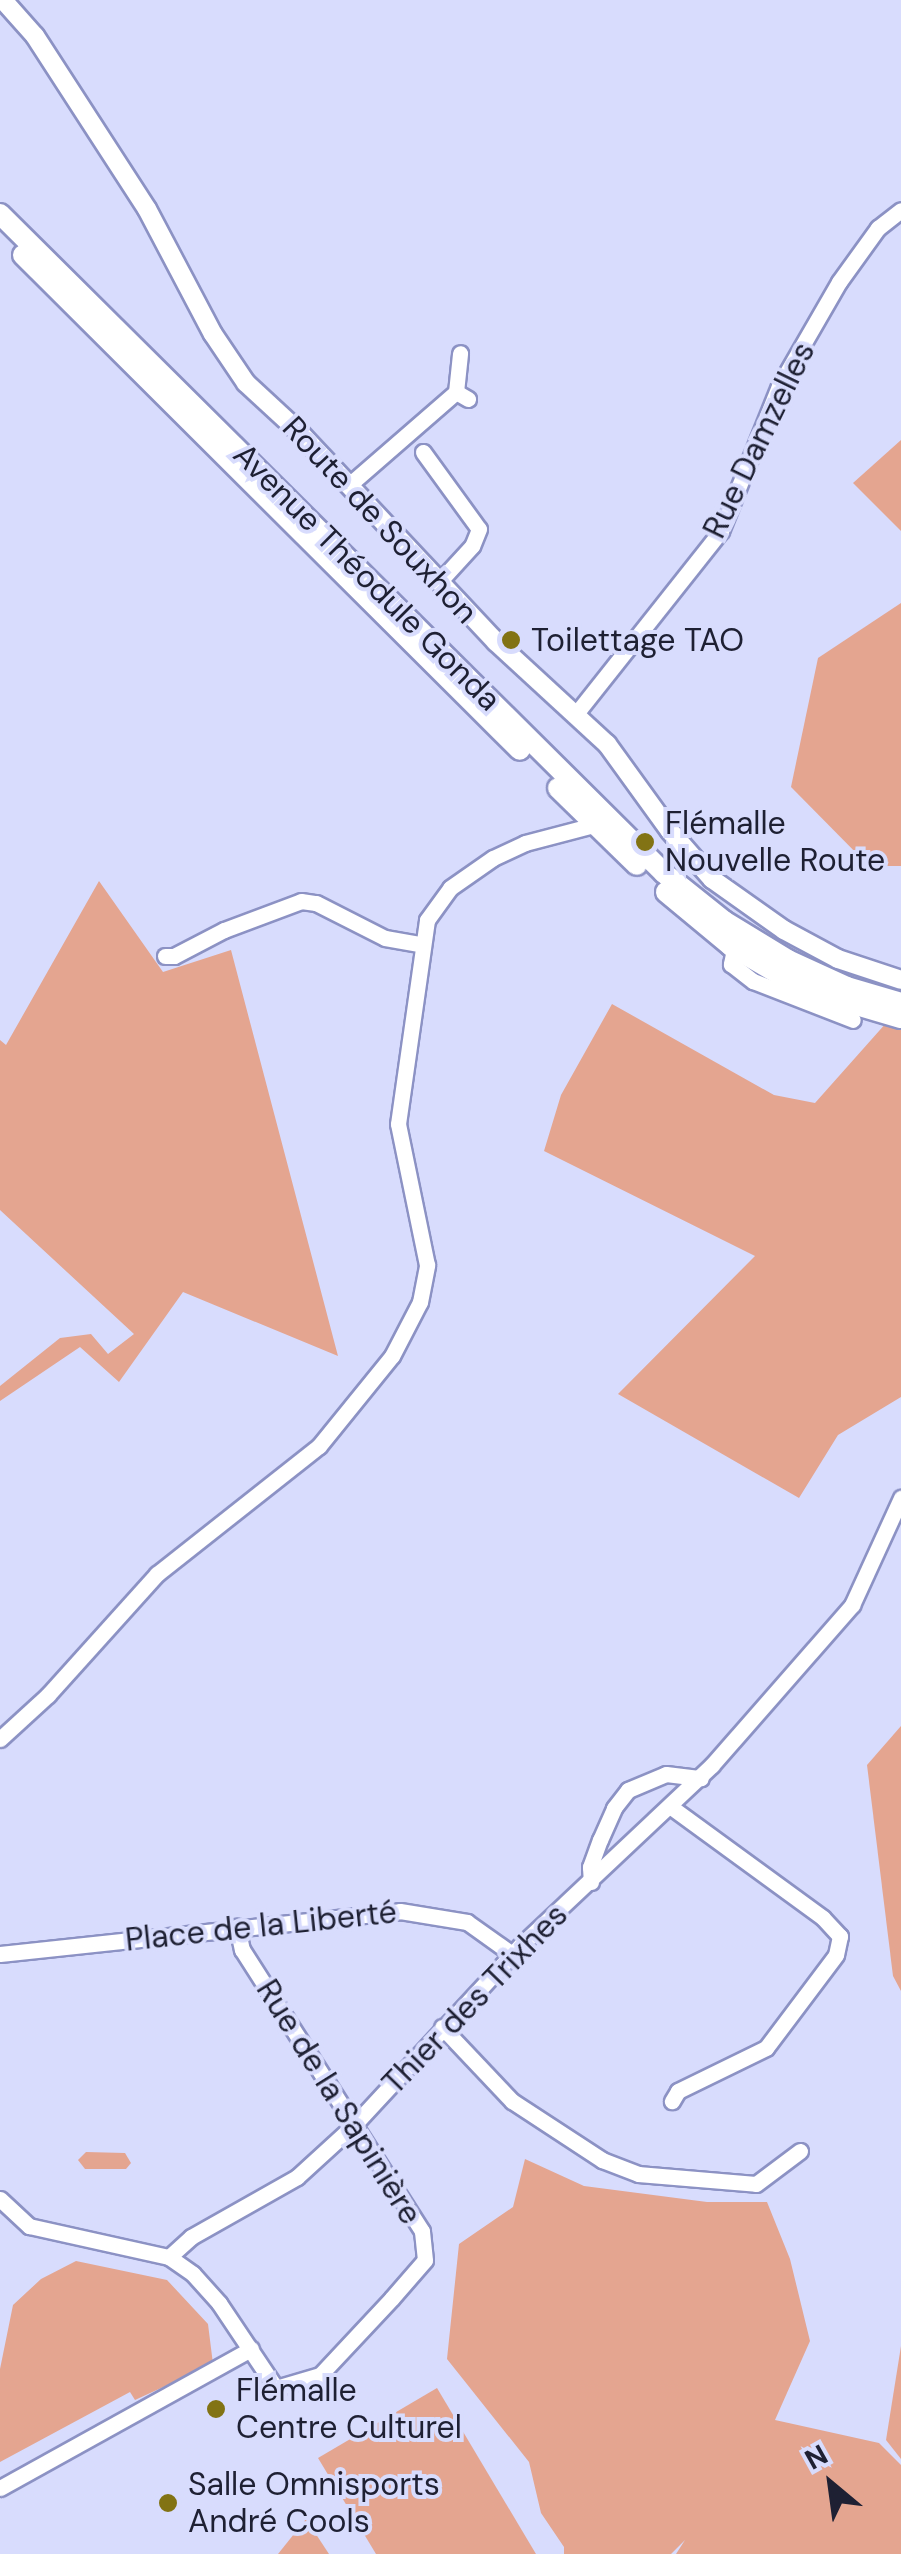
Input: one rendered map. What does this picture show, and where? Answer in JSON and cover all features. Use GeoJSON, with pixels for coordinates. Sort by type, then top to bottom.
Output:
{"type":"FeatureCollection","features":[{"type":"Feature","properties":{"kind":"main road","name":"Avenue Théodule Gonda"},"geometry":{"type":"LineString","coordinates":[[0,214],[600,820]]}},
{"type":"Feature","properties":{"kind":"main road","name":"Avenue Théodule Gonda"},"geometry":{"type":"LineString","coordinates":[[0,233],[600,820],[736,939],[829,997],[901,1018]]}},
{"type":"Feature","properties":{"kind":"main road","name":"Avenue Théodule Gonda"},"geometry":{"type":"LineString","coordinates":[[736,939],[846,986],[901,1002]]}},
{"type":"Feature","properties":{"kind":"street","name":"Route de Souxhon"},"geometry":{"type":"LineString","coordinates":[[3,0],[35,36],[147,208],[235,370],[439,582],[612,750],[670,831],[712,879],[784,930],[838,959],[901,980]]}},
{"type":"Feature","properties":{"kind":"street","name":"Rue Damzelles"},"geometry":{"type":"LineString","coordinates":[[575,715],[721,531],[780,386],[838,282],[878,228],[901,210]]}},
{"type":"Feature","properties":{"kind":"street"},"geometry":{"type":"LineString","coordinates":[[349,485],[462,396],[460,353]]}},
{"type":"Feature","properties":{"kind":"street"},"geometry":{"type":"LineString","coordinates":[[423,452],[479,529],[472,546],[439,582]]}},
{"type":"Feature","properties":{"kind":"street"},"geometry":{"type":"LineString","coordinates":[[0,1739],[48,1695],[147,1583],[319,1446],[360,1400],[409,1326],[424,1289],[427,1254],[400,1145],[398,1112],[420,944],[427,920],[440,897],[479,866],[516,846],[600,820]]}},
{"type":"Feature","properties":{"kind":"street"},"geometry":{"type":"LineString","coordinates":[[165,956],[301,901],[316,904],[385,938],[420,944]]}},
{"type":"Feature","properties":{"kind":"street","name":"Avenue Théodule Gonda"},"geometry":{"type":"LineString","coordinates":[[736,939],[731,964],[754,981],[853,1020]]}},
{"type":"Feature","properties":{"kind":"street","name":"Thier des Trixhes"},"geometry":{"type":"LineString","coordinates":[[169,2257],[191,2237],[297,2177],[356,2124],[512,1954],[700,1778],[852,1605],[901,1498]]}},
{"type":"Feature","properties":{"kind":"street","name":"Thier des Trixhes"},"geometry":{"type":"LineString","coordinates":[[591,1882],[590,1868],[600,1840],[614,1808],[628,1790],[666,1774],[700,1778]]}},
{"type":"Feature","properties":{"kind":"street"},"geometry":{"type":"LineString","coordinates":[[670,1808],[823,1918],[840,1936],[836,1955],[766,2048],[678,2091],[672,2101]]}},
{"type":"Feature","properties":{"kind":"street","name":"Place de la Liberté"},"geometry":{"type":"LineString","coordinates":[[0,1954],[237,1926],[416,1911],[467,1922],[512,1954]]}},
{"type":"Feature","properties":{"kind":"street","name":"Rue de la Sapinière"},"geometry":{"type":"LineString","coordinates":[[237,1926],[242,1950],[422,2232],[425,2260],[320,2375],[276,2388],[251,2348]]}},
{"type":"Feature","properties":{"kind":"street"},"geometry":{"type":"LineString","coordinates":[[442,2027],[512,2101],[602,2160],[638,2174],[756,2184],[800,2150]]}},
{"type":"Feature","properties":{"kind":"street"},"geometry":{"type":"LineString","coordinates":[[0,2199],[29,2226],[169,2257],[193,2274],[251,2348],[0,2488]]}},
{"type":"Feature","properties":{"kind":"shaded area"},"geometry":{"type":"Polygon","coordinates":[[[901,440],[901,531],[853,483],[901,440]]]}},
{"type":"Feature","properties":{"kind":"shaded area"},"geometry":{"type":"Polygon","coordinates":[[[901,603],[901,866],[869,866],[791,787],[818,658],[901,603]]]}},
{"type":"Feature","properties":{"kind":"shaded area"},"geometry":{"type":"Polygon","coordinates":[[[99,881],[163,972],[231,950],[338,1356],[183,1292],[119,1382],[80,1347],[0,1401],[0,1386],[60,1338],[91,1334],[108,1354],[134,1334],[0,1210],[0,1040],[6,1045],[99,881]]]}},
{"type":"Feature","properties":{"kind":"shaded area"},"geometry":{"type":"Polygon","coordinates":[[[612,1004],[774,1095],[815,1103],[887,1022],[901,1025],[901,1397],[838,1435],[799,1498],[618,1394],[755,1256],[544,1151],[561,1095],[612,1004]]]}},
{"type":"Feature","properties":{"kind":"shaded area"},"geometry":{"type":"Polygon","coordinates":[[[901,1726],[901,1991],[893,1976],[867,1765],[901,1726]]]}},
{"type":"Feature","properties":{"kind":"shaded area"},"geometry":{"type":"Polygon","coordinates":[[[86,2152],[125,2153],[131,2163],[126,2169],[85,2169],[78,2160],[86,2152]]]}},
{"type":"Feature","properties":{"kind":"shaded area"},"geometry":{"type":"Polygon","coordinates":[[[525,2159],[584,2186],[707,2202],[767,2202],[790,2259],[810,2341],[775,2420],[879,2443],[901,2465],[901,2554],[676,2554],[685,2540],[671,2554],[564,2554],[564,2547],[541,2513],[529,2462],[447,2359],[459,2244],[513,2207],[525,2159]]]}},
{"type":"Feature","properties":{"kind":"shaded area"},"geometry":{"type":"Polygon","coordinates":[[[76,2261],[167,2280],[208,2324],[213,2364],[135,2400],[130,2392],[0,2462],[0,2369],[13,2305],[41,2279],[76,2261]]]}},
{"type":"Feature","properties":{"kind":"shaded area"},"geometry":{"type":"Polygon","coordinates":[[[901,2346],[901,2459],[886,2440],[901,2346]]]}},
{"type":"Feature","properties":{"kind":"shaded area"},"geometry":{"type":"Polygon","coordinates":[[[437,2388],[536,2554],[376,2554],[318,2458],[437,2388]]]}},
{"type":"Feature","properties":{"kind":"shaded area"},"geometry":{"type":"Polygon","coordinates":[[[306,2519],[329,2554],[278,2554],[306,2519]]]}},
{"type":"Feature","properties":{"kind":"place","name":"Toilettage TAO"},"geometry":{"type":"Point","coordinates":[511,640]}},
{"type":"Feature","properties":{"kind":"place","name":"Flémalle Nouvelle Route"},"geometry":{"type":"Point","coordinates":[645,842]}},
{"type":"Feature","properties":{"kind":"place","name":"Flémalle Centre Culturel"},"geometry":{"type":"Point","coordinates":[216,2409]}},
{"type":"Feature","properties":{"kind":"place","name":"Salle Omnisports André Cools"},"geometry":{"type":"Point","coordinates":[168,2503]}}]}
